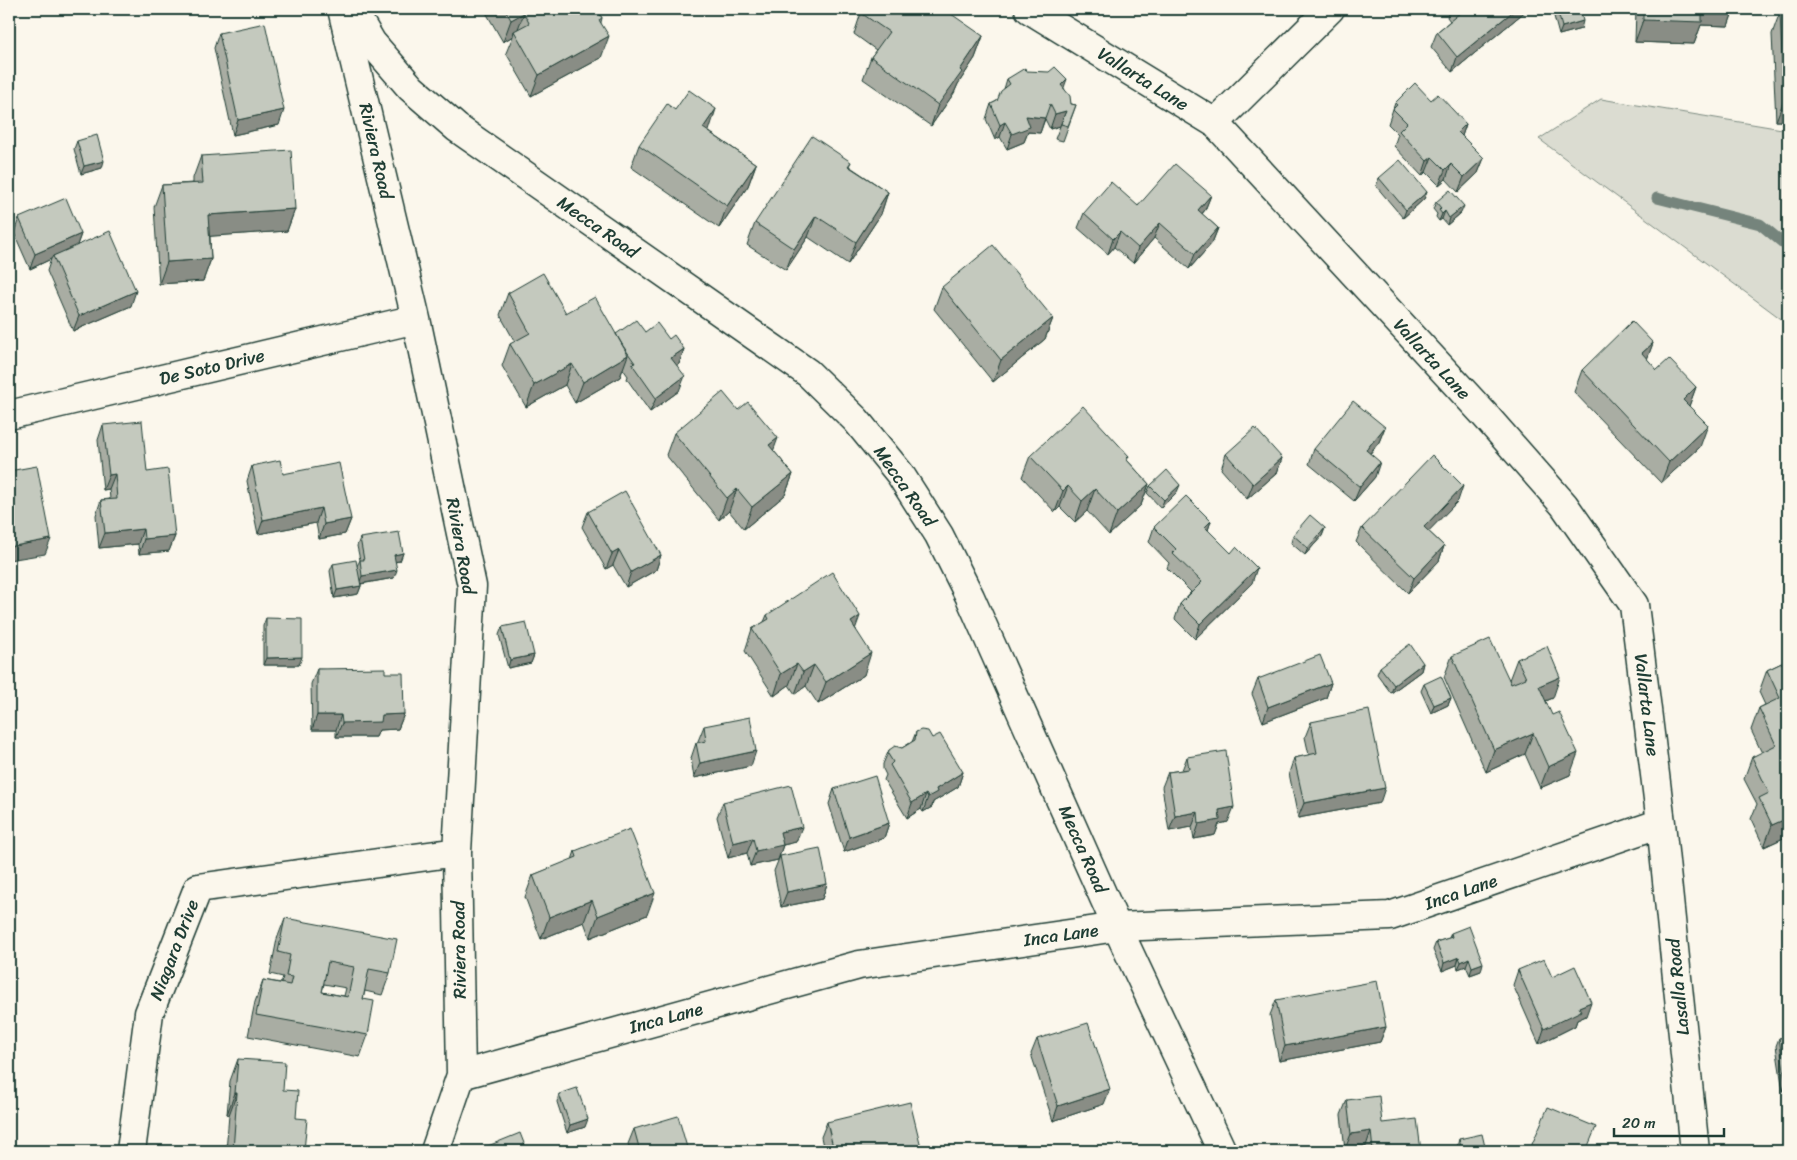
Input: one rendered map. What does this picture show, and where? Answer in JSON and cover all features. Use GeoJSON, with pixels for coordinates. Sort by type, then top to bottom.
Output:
{"type":"FeatureCollection","features":[{"type":"Feature","properties":{"kind":"street","name":"Riviera Road"},"geometry":{"type":"LineString","coordinates":[[342,9],[416,319],[472,586],[456,852],[461,1074],[435,1151]]}},
{"type":"Feature","properties":{"kind":"street","name":"Mecca Road"},"geometry":{"type":"LineString","coordinates":[[352,9],[372,43],[410,88],[457,128],[808,374],[856,420],[900,474],[939,535],[970,597],[1117,927],[1222,1151]]}},
{"type":"Feature","properties":{"kind":"street","name":"Vallarta Lane"},"geometry":{"type":"LineString","coordinates":[[1029,9],[1215,123],[1483,413],[1564,505],[1634,605],[1662,823]]}},
{"type":"Feature","properties":{"kind":"street"},"geometry":{"type":"LineString","coordinates":[[1215,123],[1330,9]]}},
{"type":"Feature","properties":{"kind":"street","name":"De Soto Drive"},"geometry":{"type":"LineString","coordinates":[[9,415],[416,319]]}},
{"type":"Feature","properties":{"kind":"street","name":"Inca Lane"},"geometry":{"type":"LineString","coordinates":[[461,1074],[859,965],[1117,927],[1390,916],[1662,823]]}},
{"type":"Feature","properties":{"kind":"street","name":"Lasalla Road"},"geometry":{"type":"LineString","coordinates":[[1662,823],[1695,1151]]}},
{"type":"Feature","properties":{"kind":"street","name":"Niagara Drive"},"geometry":{"type":"LineString","coordinates":[[131,1151],[150,1014],[198,888],[456,852]]}},
{"type":"Feature","properties":{"kind":"shaded area"},"geometry":{"type":"Polygon","coordinates":[[[1601,99],[1788,130],[1788,324],[1539,139],[1601,99]]]}},
{"type":"Feature","properties":{"kind":"building"},"geometry":{"type":"Polygon","coordinates":[[[505,9],[597,9],[602,18],[599,20],[609,36],[539,75],[514,31],[529,23],[524,13],[511,20],[505,9]]]}},
{"type":"Feature","properties":{"kind":"building"},"geometry":{"type":"Polygon","coordinates":[[[864,9],[944,9],[983,36],[960,70],[962,72],[938,105],[871,57],[889,32],[861,13],[864,9]]]}},
{"type":"Feature","properties":{"kind":"building"},"geometry":{"type":"Polygon","coordinates":[[[1458,9],[1516,9],[1457,57],[1437,32],[1461,12],[1458,9]]]}},
{"type":"Feature","properties":{"kind":"building"},"geometry":{"type":"Polygon","coordinates":[[[1557,9],[1580,9],[1583,21],[1562,27],[1557,9]]]}},
{"type":"Feature","properties":{"kind":"building"},"geometry":{"type":"Polygon","coordinates":[[[1643,9],[1702,9],[1702,22],[1643,20],[1643,9]]]}},
{"type":"Feature","properties":{"kind":"building"},"geometry":{"type":"Polygon","coordinates":[[[1780,12],[1788,12],[1788,100],[1784,100],[1780,12]]]}},
{"type":"Feature","properties":{"kind":"building"},"geometry":{"type":"Polygon","coordinates":[[[265,23],[284,110],[238,120],[219,33],[265,23]]]}},
{"type":"Feature","properties":{"kind":"building"},"geometry":{"type":"Polygon","coordinates":[[[1055,67],[1067,79],[1061,85],[1070,96],[1071,104],[1076,105],[1068,126],[1061,124],[1066,111],[1055,114],[1050,104],[1045,118],[1026,116],[1030,127],[1012,134],[1005,122],[1000,125],[991,104],[997,101],[1001,91],[1010,84],[1007,79],[1025,68],[1026,71],[1049,72],[1055,67]]]}},
{"type":"Feature","properties":{"kind":"building"},"geometry":{"type":"Polygon","coordinates":[[[1415,83],[1431,100],[1438,94],[1466,124],[1458,132],[1484,158],[1464,177],[1451,164],[1445,170],[1432,157],[1427,161],[1399,131],[1407,123],[1393,109],[1397,105],[1395,103],[1415,83]]]}},
{"type":"Feature","properties":{"kind":"building"},"geometry":{"type":"Polygon","coordinates":[[[689,90],[716,109],[703,128],[756,164],[727,206],[639,145],[667,104],[675,110],[689,90]]]}},
{"type":"Feature","properties":{"kind":"building"},"geometry":{"type":"Polygon","coordinates":[[[97,135],[104,161],[84,166],[77,141],[97,135]]]}},
{"type":"Feature","properties":{"kind":"building"},"geometry":{"type":"Polygon","coordinates":[[[812,136],[851,162],[848,166],[888,192],[856,242],[816,216],[794,249],[755,223],[812,136]]]}},
{"type":"Feature","properties":{"kind":"building"},"geometry":{"type":"Polygon","coordinates":[[[291,150],[295,209],[208,215],[211,259],[167,262],[162,185],[203,183],[201,156],[291,150]]]}},
{"type":"Feature","properties":{"kind":"building"},"geometry":{"type":"Polygon","coordinates":[[[1400,160],[1427,192],[1406,210],[1379,178],[1400,160]]]}},
{"type":"Feature","properties":{"kind":"building"},"geometry":{"type":"Polygon","coordinates":[[[1175,164],[1211,195],[1198,210],[1218,228],[1195,254],[1160,223],[1138,248],[1120,232],[1113,239],[1084,213],[1111,182],[1138,206],[1175,164]]]}},
{"type":"Feature","properties":{"kind":"building"},"geometry":{"type":"Polygon","coordinates":[[[1450,190],[1464,206],[1449,218],[1445,211],[1442,214],[1439,210],[1441,208],[1436,202],[1450,190]]]}},
{"type":"Feature","properties":{"kind":"building"},"geometry":{"type":"Polygon","coordinates":[[[66,198],[81,234],[35,254],[19,218],[66,198]]]}},
{"type":"Feature","properties":{"kind":"building"},"geometry":{"type":"Polygon","coordinates":[[[110,231],[136,291],[79,316],[53,256],[110,231]]]}},
{"type":"Feature","properties":{"kind":"building"},"geometry":{"type":"Polygon","coordinates":[[[993,245],[1053,318],[1001,360],[942,287],[993,245]]]}},
{"type":"Feature","properties":{"kind":"building"},"geometry":{"type":"Polygon","coordinates":[[[543,273],[566,313],[595,297],[628,355],[583,382],[572,364],[534,385],[510,344],[530,333],[508,293],[543,273]]]}},
{"type":"Feature","properties":{"kind":"building"},"geometry":{"type":"Polygon","coordinates":[[[636,320],[645,332],[657,323],[669,339],[674,335],[684,349],[671,358],[685,376],[656,398],[632,364],[635,363],[616,334],[636,320]]]}},
{"type":"Feature","properties":{"kind":"building"},"geometry":{"type":"Polygon","coordinates":[[[1632,321],[1653,343],[1642,353],[1657,370],[1669,359],[1696,387],[1683,400],[1708,425],[1669,462],[1582,370],[1632,321]]]}},
{"type":"Feature","properties":{"kind":"building"},"geometry":{"type":"Polygon","coordinates":[[[723,392],[738,410],[748,402],[778,438],[769,445],[793,474],[752,507],[737,489],[727,498],[674,433],[723,392]]]}},
{"type":"Feature","properties":{"kind":"building"},"geometry":{"type":"Polygon","coordinates":[[[1353,401],[1385,427],[1366,450],[1380,462],[1360,487],[1314,449],[1353,401]]]}},
{"type":"Feature","properties":{"kind":"building"},"geometry":{"type":"Polygon","coordinates":[[[1083,406],[1129,456],[1126,459],[1149,484],[1117,513],[1095,489],[1082,501],[1068,486],[1063,491],[1030,456],[1083,406]]]}},
{"type":"Feature","properties":{"kind":"building"},"geometry":{"type":"Polygon","coordinates":[[[142,421],[147,472],[168,469],[175,536],[144,539],[143,529],[105,533],[101,500],[117,499],[115,474],[109,475],[103,425],[142,421]]]}},
{"type":"Feature","properties":{"kind":"building"},"geometry":{"type":"Polygon","coordinates":[[[1255,428],[1282,458],[1253,484],[1226,454],[1255,428]]]}},
{"type":"Feature","properties":{"kind":"building"},"geometry":{"type":"Polygon","coordinates":[[[1432,455],[1463,486],[1424,527],[1444,546],[1414,578],[1362,528],[1432,455]]]}},
{"type":"Feature","properties":{"kind":"building"},"geometry":{"type":"Polygon","coordinates":[[[280,460],[283,474],[339,463],[351,519],[324,524],[321,508],[263,520],[252,466],[280,460]]]}},
{"type":"Feature","properties":{"kind":"building"},"geometry":{"type":"Polygon","coordinates":[[[37,466],[51,539],[9,547],[9,471],[37,466]]]}},
{"type":"Feature","properties":{"kind":"building"},"geometry":{"type":"Polygon","coordinates":[[[1167,470],[1180,485],[1164,500],[1150,486],[1167,470]]]}},
{"type":"Feature","properties":{"kind":"building"},"geometry":{"type":"Polygon","coordinates":[[[625,491],[661,555],[631,572],[619,550],[612,554],[588,512],[625,491]]]}},
{"type":"Feature","properties":{"kind":"building"},"geometry":{"type":"Polygon","coordinates":[[[1186,496],[1211,521],[1205,527],[1231,553],[1236,547],[1257,568],[1200,624],[1180,604],[1202,582],[1172,553],[1176,549],[1154,527],[1186,496]]]}},
{"type":"Feature","properties":{"kind":"building"},"geometry":{"type":"Polygon","coordinates":[[[1310,515],[1325,528],[1308,548],[1293,535],[1310,515]]]}},
{"type":"Feature","properties":{"kind":"building"},"geometry":{"type":"Polygon","coordinates":[[[399,532],[403,553],[394,555],[397,570],[362,576],[360,560],[364,560],[360,538],[399,532]]]}},
{"type":"Feature","properties":{"kind":"building"},"geometry":{"type":"Polygon","coordinates":[[[356,560],[361,586],[337,590],[333,564],[356,560]]]}},
{"type":"Feature","properties":{"kind":"building"},"geometry":{"type":"Polygon","coordinates":[[[832,572],[860,616],[851,622],[871,653],[826,682],[814,665],[803,672],[797,664],[781,674],[752,629],[769,619],[767,615],[832,572]]]}},
{"type":"Feature","properties":{"kind":"building"},"geometry":{"type":"Polygon","coordinates":[[[266,618],[302,619],[302,657],[266,658],[266,618]]]}},
{"type":"Feature","properties":{"kind":"building"},"geometry":{"type":"Polygon","coordinates":[[[526,622],[534,655],[510,660],[502,627],[526,622]]]}},
{"type":"Feature","properties":{"kind":"building"},"geometry":{"type":"Polygon","coordinates":[[[1490,639],[1511,684],[1526,678],[1517,659],[1547,646],[1560,677],[1539,686],[1552,715],[1559,712],[1578,753],[1548,767],[1533,733],[1494,750],[1452,656],[1490,639]]]}},
{"type":"Feature","properties":{"kind":"building"},"geometry":{"type":"Polygon","coordinates":[[[1410,644],[1423,663],[1394,685],[1380,667],[1410,644]]]}},
{"type":"Feature","properties":{"kind":"building"},"geometry":{"type":"Polygon","coordinates":[[[1320,655],[1331,683],[1268,707],[1258,679],[1320,655]]]}},
{"type":"Feature","properties":{"kind":"building"},"geometry":{"type":"Polygon","coordinates":[[[1788,660],[1788,818],[1772,825],[1759,798],[1769,793],[1752,757],[1776,745],[1759,708],[1780,698],[1767,670],[1788,660]]]}},
{"type":"Feature","properties":{"kind":"building"},"geometry":{"type":"Polygon","coordinates":[[[385,668],[385,673],[403,673],[404,714],[382,715],[381,722],[342,723],[341,715],[317,715],[317,669],[385,668]]]}},
{"type":"Feature","properties":{"kind":"building"},"geometry":{"type":"Polygon","coordinates":[[[1441,676],[1451,698],[1434,705],[1424,684],[1441,676]]]}},
{"type":"Feature","properties":{"kind":"building"},"geometry":{"type":"Polygon","coordinates":[[[1369,710],[1385,788],[1304,803],[1294,758],[1317,753],[1311,722],[1369,710]]]}},
{"type":"Feature","properties":{"kind":"building"},"geometry":{"type":"Polygon","coordinates":[[[750,717],[756,751],[700,763],[696,743],[706,741],[704,726],[750,717]]]}},
{"type":"Feature","properties":{"kind":"building"},"geometry":{"type":"Polygon","coordinates":[[[921,730],[928,731],[932,738],[940,734],[963,772],[936,789],[937,792],[928,797],[926,794],[912,803],[890,765],[893,762],[888,754],[889,750],[895,746],[902,748],[915,740],[916,732],[921,730]]]}},
{"type":"Feature","properties":{"kind":"building"},"geometry":{"type":"Polygon","coordinates":[[[1226,751],[1234,807],[1219,810],[1220,820],[1199,824],[1198,812],[1175,816],[1168,772],[1189,769],[1187,757],[1226,751]]]}},
{"type":"Feature","properties":{"kind":"building"},"geometry":{"type":"Polygon","coordinates":[[[875,776],[889,823],[849,837],[834,789],[875,776]]]}},
{"type":"Feature","properties":{"kind":"building"},"geometry":{"type":"Polygon","coordinates":[[[791,785],[802,827],[780,832],[783,845],[756,851],[753,838],[733,843],[723,802],[791,785]]]}},
{"type":"Feature","properties":{"kind":"building"},"geometry":{"type":"Polygon","coordinates":[[[630,829],[655,893],[598,916],[592,900],[549,917],[533,875],[577,857],[575,851],[630,829]]]}},
{"type":"Feature","properties":{"kind":"building"},"geometry":{"type":"Polygon","coordinates":[[[820,848],[827,884],[787,892],[780,856],[820,848]]]}},
{"type":"Feature","properties":{"kind":"building"},"geometry":{"type":"Polygon","coordinates":[[[285,918],[397,939],[390,973],[369,969],[363,999],[374,1001],[368,1035],[256,1015],[263,980],[290,985],[292,977],[286,976],[290,955],[278,952],[285,918]],[[328,962],[322,992],[348,997],[354,967],[328,962]]]}},
{"type":"Feature","properties":{"kind":"building"},"geometry":{"type":"Polygon","coordinates":[[[1469,926],[1483,963],[1472,967],[1469,958],[1461,962],[1459,957],[1444,963],[1436,942],[1452,937],[1451,933],[1469,926]]]}},
{"type":"Feature","properties":{"kind":"building"},"geometry":{"type":"Polygon","coordinates":[[[1544,959],[1552,977],[1575,966],[1591,1002],[1579,1007],[1581,1011],[1544,1029],[1518,970],[1544,959]]]}},
{"type":"Feature","properties":{"kind":"building"},"geometry":{"type":"Polygon","coordinates":[[[1377,981],[1386,1027],[1285,1046],[1276,1000],[1377,981]]]}},
{"type":"Feature","properties":{"kind":"building"},"geometry":{"type":"Polygon","coordinates":[[[1088,1023],[1110,1089],[1058,1106],[1037,1039],[1088,1023]]]}},
{"type":"Feature","properties":{"kind":"building"},"geometry":{"type":"Polygon","coordinates":[[[1788,1037],[1788,1083],[1786,1083],[1779,1038],[1788,1037]]]}},
{"type":"Feature","properties":{"kind":"building"},"geometry":{"type":"Polygon","coordinates":[[[238,1059],[285,1062],[283,1090],[298,1091],[296,1118],[307,1119],[304,1151],[233,1151],[238,1059]]]}},
{"type":"Feature","properties":{"kind":"building"},"geometry":{"type":"Polygon","coordinates":[[[577,1088],[588,1119],[570,1125],[559,1094],[577,1088]]]}},
{"type":"Feature","properties":{"kind":"building"},"geometry":{"type":"Polygon","coordinates":[[[1379,1096],[1382,1123],[1417,1119],[1421,1151],[1373,1151],[1371,1131],[1351,1134],[1347,1100],[1379,1096]]]}},
{"type":"Feature","properties":{"kind":"building"},"geometry":{"type":"Polygon","coordinates":[[[910,1102],[922,1151],[834,1151],[827,1122],[910,1102]]]}},
{"type":"Feature","properties":{"kind":"building"},"geometry":{"type":"Polygon","coordinates":[[[1548,1107],[1596,1127],[1586,1151],[1535,1151],[1530,1149],[1548,1107]]]}},
{"type":"Feature","properties":{"kind":"building"},"geometry":{"type":"Polygon","coordinates":[[[678,1116],[688,1151],[640,1151],[634,1129],[678,1116]]]}},
{"type":"Feature","properties":{"kind":"building"},"geometry":{"type":"Polygon","coordinates":[[[520,1133],[527,1151],[491,1151],[488,1146],[520,1133]]]}},
{"type":"Feature","properties":{"kind":"building"},"geometry":{"type":"Polygon","coordinates":[[[1482,1134],[1486,1151],[1462,1151],[1459,1139],[1482,1134]]]}},
{"type":"Feature","properties":{"kind":"waterway"},"geometry":{"type":"LineString","coordinates":[[1657,198],[1760,224],[1788,247]]}}]}
